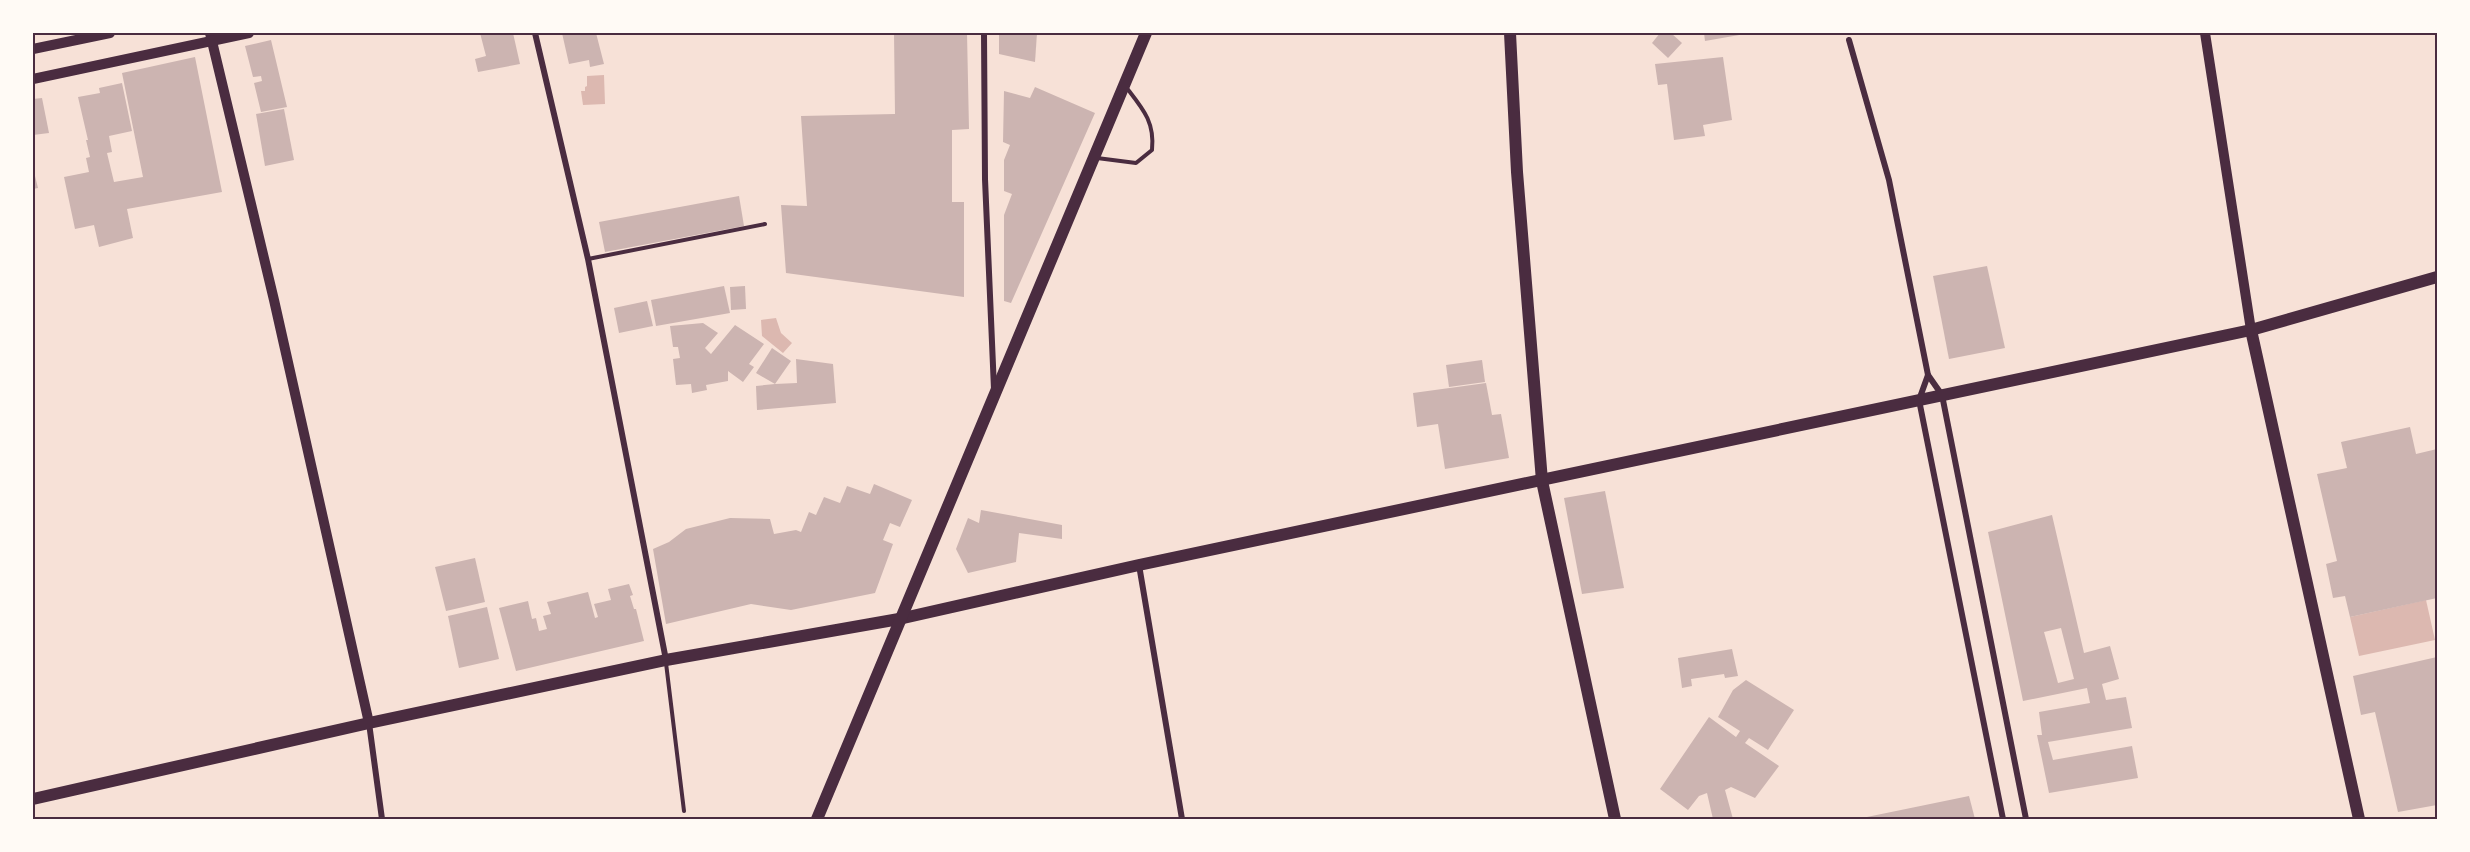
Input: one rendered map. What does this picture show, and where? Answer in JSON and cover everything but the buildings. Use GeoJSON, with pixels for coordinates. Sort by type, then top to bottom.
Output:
{"type":"FeatureCollection","features":[{"type":"Feature","properties":{"kind":"main road"},"geometry":{"type":"LineString","coordinates":[[817,819],[1146,33]]}},
{"type":"Feature","properties":{"kind":"main road"},"geometry":{"type":"LineString","coordinates":[[1510,33],[1517,172],[1542,481],[1615,819]]}},
{"type":"Feature","properties":{"kind":"main road"},"geometry":{"type":"LineString","coordinates":[[33,799],[369,723],[666,660],[899,619],[1139,565],[2251,330],[2437,277]]}},
{"type":"Feature","properties":{"kind":"main road"},"geometry":{"type":"LineString","coordinates":[[2251,330],[2359,819]]}},
{"type":"Feature","properties":{"kind":"street"},"geometry":{"type":"LineString","coordinates":[[33,49],[110,33]]}},
{"type":"Feature","properties":{"kind":"street"},"geometry":{"type":"LineString","coordinates":[[33,79],[211,37],[249,33]]}},
{"type":"Feature","properties":{"kind":"street"},"geometry":{"type":"LineString","coordinates":[[535,33],[588,259],[666,660]]}},
{"type":"Feature","properties":{"kind":"street"},"geometry":{"type":"LineString","coordinates":[[984,33],[985,179],[994,393]]}},
{"type":"Feature","properties":{"kind":"street"},"geometry":{"type":"LineString","coordinates":[[2205,33],[2251,330]]}},
{"type":"Feature","properties":{"kind":"street"},"geometry":{"type":"LineString","coordinates":[[211,37],[274,300],[369,723],[382,819]]}},
{"type":"Feature","properties":{"kind":"street"},"geometry":{"type":"LineString","coordinates":[[1849,40],[1889,180],[1928,375],[1942,395],[2026,819]]}},
{"type":"Feature","properties":{"kind":"street"},"geometry":{"type":"LineString","coordinates":[[1928,375],[1919,400],[2003,819]]}},
{"type":"Feature","properties":{"kind":"street"},"geometry":{"type":"LineString","coordinates":[[1139,565],[1182,819]]}},
{"type":"Feature","properties":{"kind":"lane"},"geometry":{"type":"LineString","coordinates":[[1093,157],[1136,162],[1152,150],[1154,133],[1148,118],[1124,84]]}},
{"type":"Feature","properties":{"kind":"lane"},"geometry":{"type":"LineString","coordinates":[[588,259],[765,224]]}},
{"type":"Feature","properties":{"kind":"lane"},"geometry":{"type":"LineString","coordinates":[[666,660],[684,811]]}},
{"type":"Feature","properties":{"kind":"shaded area"},"geometry":{"type":"Polygon","coordinates":[[[604,75],[605,104],[583,105],[581,91],[585,91],[587,86],[587,76],[604,75]]]}},
{"type":"Feature","properties":{"kind":"shaded area"},"geometry":{"type":"Polygon","coordinates":[[[776,318],[781,333],[792,343],[783,353],[762,336],[761,320],[776,318]]]}},
{"type":"Feature","properties":{"kind":"shaded area"},"geometry":{"type":"Polygon","coordinates":[[[2426,600],[2435,640],[2359,656],[2350,617],[2426,600]]]}}]}
